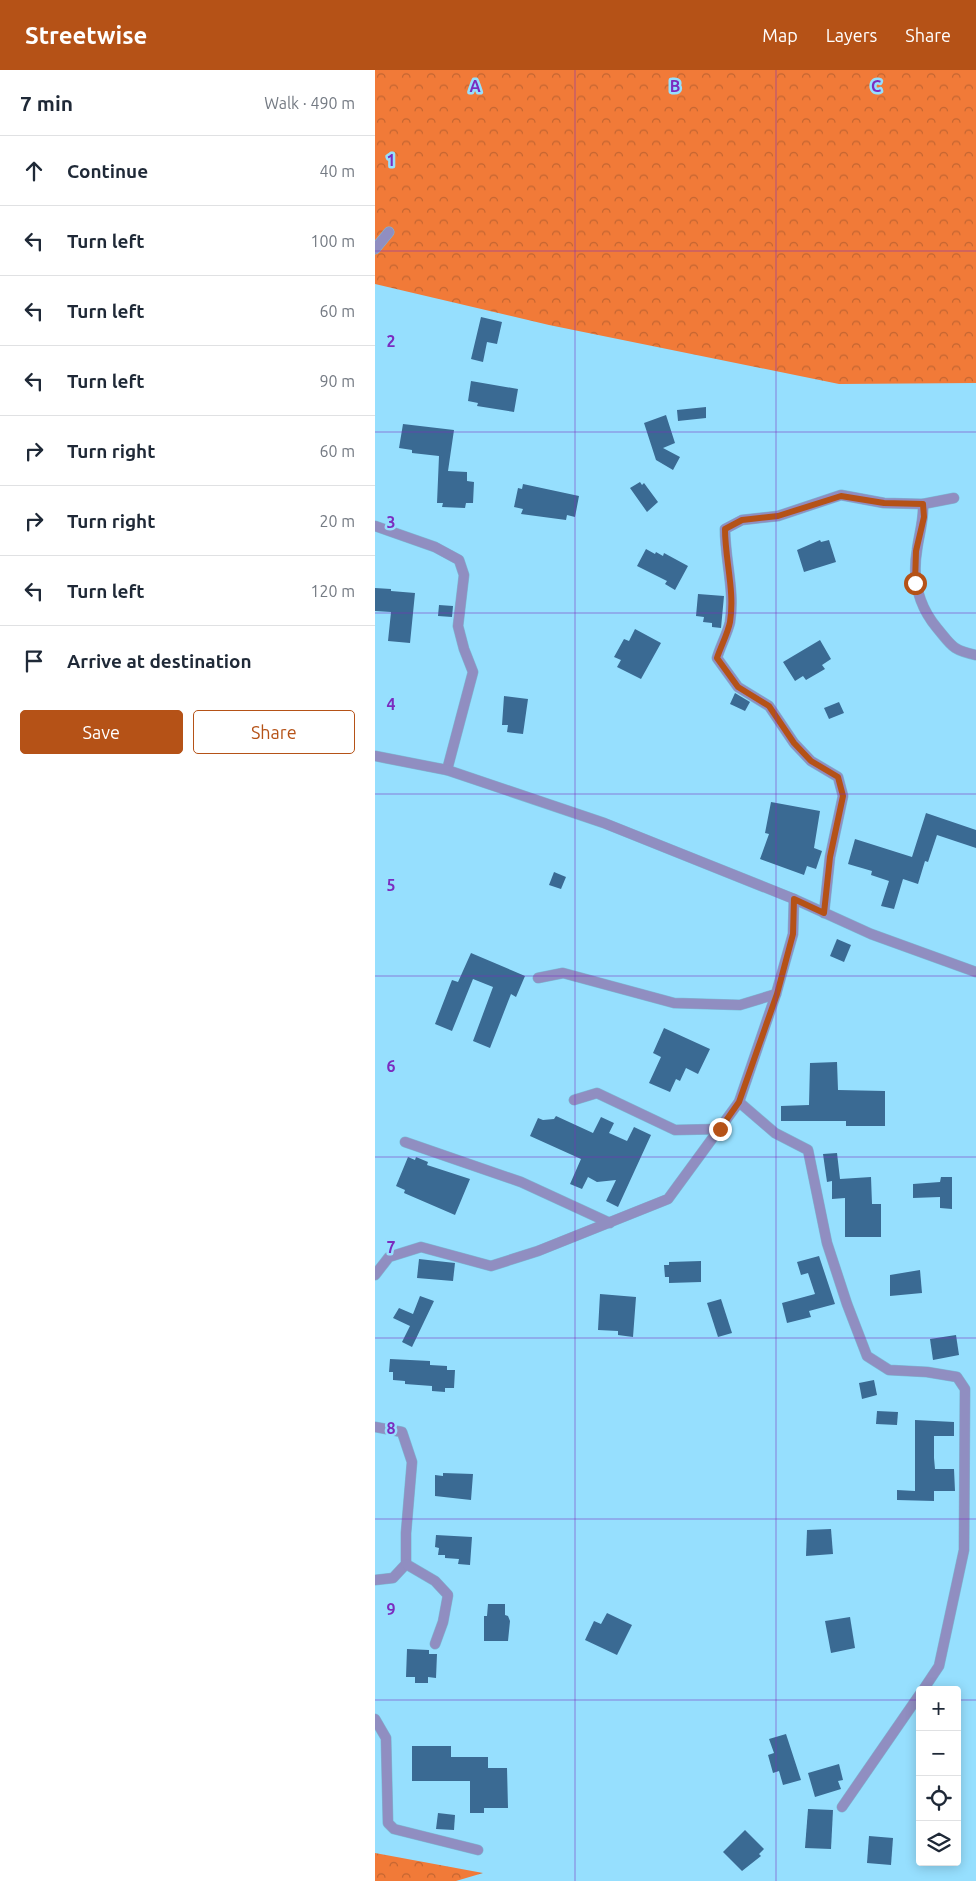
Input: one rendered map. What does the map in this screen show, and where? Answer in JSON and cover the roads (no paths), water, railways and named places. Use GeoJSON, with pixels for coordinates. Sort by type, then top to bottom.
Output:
{"type":"FeatureCollection","features":[{"type":"Feature","properties":{"kind":"street"},"geometry":{"type":"LineString","coordinates":[[375,249],[389,232]]}},
{"type":"Feature","properties":{"kind":"street"},"geometry":{"type":"LineString","coordinates":[[824,913],[830,857],[843,796],[838,777],[811,761],[794,743],[769,706],[738,687],[717,658],[730,624],[730,579],[725,546],[725,529],[742,520],[778,516],[841,496],[884,503],[923,504],[954,498]]}},
{"type":"Feature","properties":{"kind":"street"},"geometry":{"type":"LineString","coordinates":[[923,504],[924,517],[916,551],[915,583],[925,614],[955,650],[976,655]]}},
{"type":"Feature","properties":{"kind":"street"},"geometry":{"type":"LineString","coordinates":[[375,526],[435,547],[459,560],[464,575],[458,626],[473,672],[447,770]]}},
{"type":"Feature","properties":{"kind":"street"},"geometry":{"type":"LineString","coordinates":[[375,756],[447,770],[604,823],[794,899],[871,934],[976,972]]}},
{"type":"Feature","properties":{"kind":"street"},"geometry":{"type":"LineString","coordinates":[[375,1275],[389,1257],[421,1247],[491,1266],[610,1223],[668,1199],[739,1102],[777,994],[793,934],[794,899]]}},
{"type":"Feature","properties":{"kind":"street"},"geometry":{"type":"LineString","coordinates":[[538,978],[563,973],[675,1003],[740,1005],[777,994]]}},
{"type":"Feature","properties":{"kind":"street"},"geometry":{"type":"LineString","coordinates":[[574,1100],[597,1093],[675,1130],[720,1129]]}},
{"type":"Feature","properties":{"kind":"street"},"geometry":{"type":"LineString","coordinates":[[739,1102],[775,1134],[808,1150],[827,1243],[867,1356],[889,1370],[927,1372],[957,1377],[965,1389],[964,1550],[939,1666],[926,1686]]}},
{"type":"Feature","properties":{"kind":"street"},"geometry":{"type":"LineString","coordinates":[[405,1142],[521,1182],[610,1223]]}},
{"type":"Feature","properties":{"kind":"street"},"geometry":{"type":"LineString","coordinates":[[375,1428],[402,1432],[412,1462],[406,1533],[406,1564],[393,1578],[375,1580]]}},
{"type":"Feature","properties":{"kind":"street"},"geometry":{"type":"LineString","coordinates":[[406,1564],[435,1580],[448,1595],[443,1622],[435,1644]]}},
{"type":"Feature","properties":{"kind":"street"},"geometry":{"type":"LineString","coordinates":[[842,1807],[916,1700]]}},
{"type":"Feature","properties":{"kind":"street"},"geometry":{"type":"LineString","coordinates":[[375,1719],[386,1738],[388,1823],[394,1829],[478,1850]]}}]}
